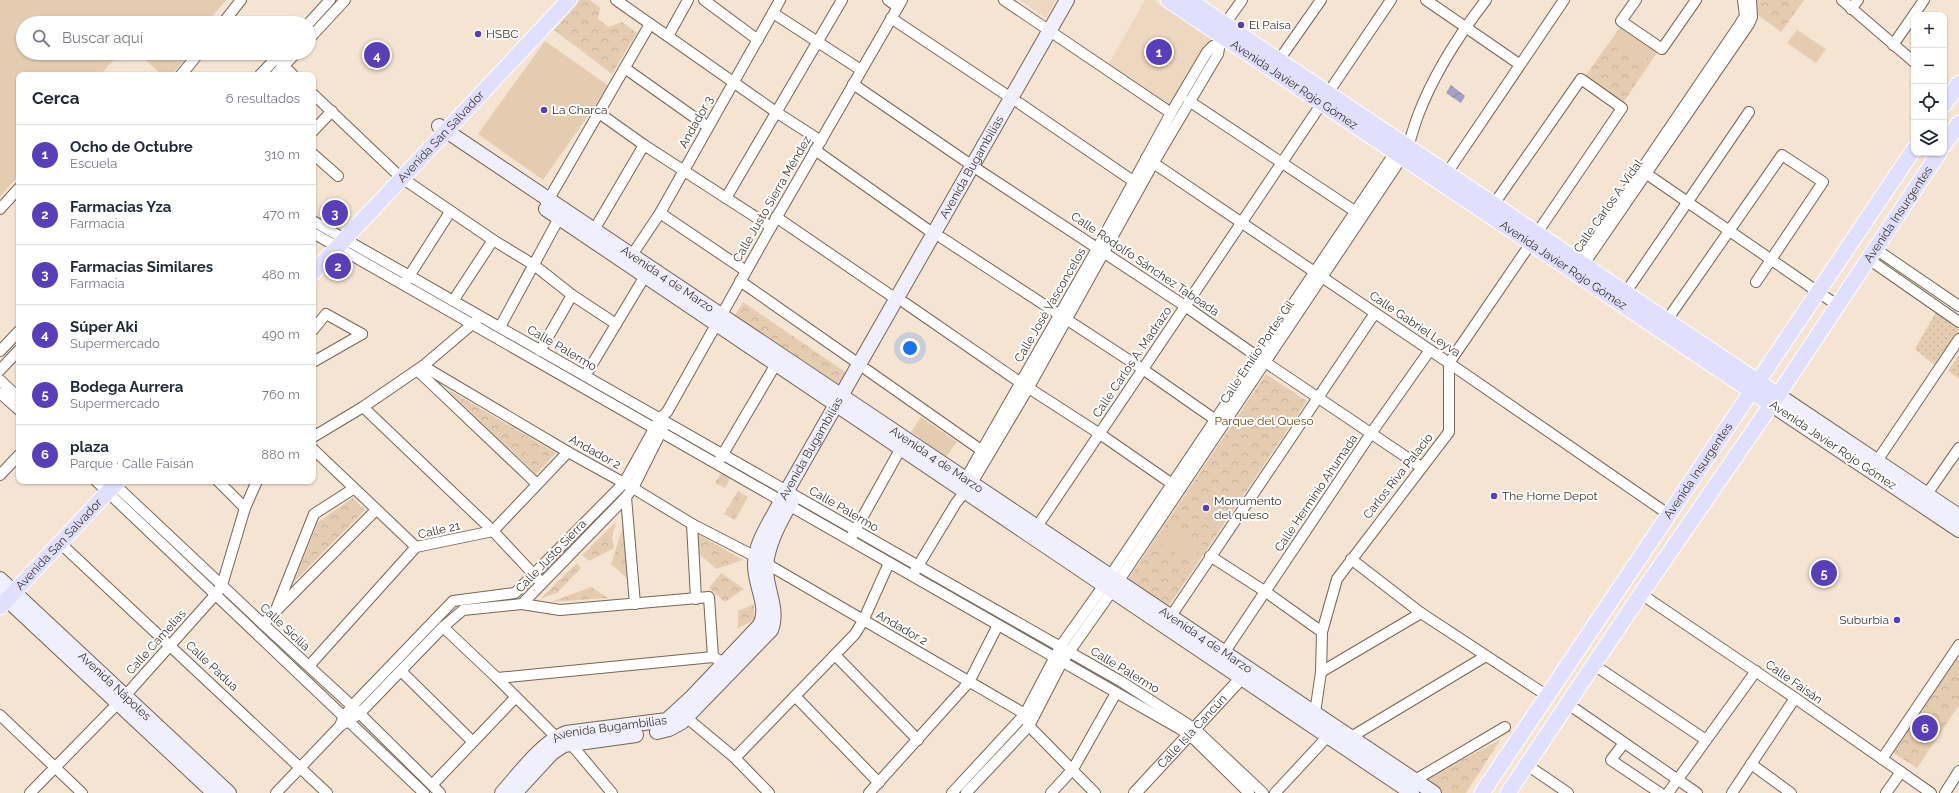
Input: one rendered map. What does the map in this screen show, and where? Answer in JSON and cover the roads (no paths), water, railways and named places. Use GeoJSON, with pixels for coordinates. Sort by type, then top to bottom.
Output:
{"type":"FeatureCollection","features":[{"type":"Feature","properties":{"kind":"main road","name":"Avenida San Salvador"},"geometry":{"type":"LineString","coordinates":[[316,269],[337,241],[439,132],[558,0]]}},
{"type":"Feature","properties":{"kind":"main road","name":"Avenida San Salvador"},"geometry":{"type":"LineString","coordinates":[[439,132],[569,0]]}},
{"type":"Feature","properties":{"kind":"main road","name":"Avenida Bugambilias"},"geometry":{"type":"LineString","coordinates":[[520,791],[552,753],[564,745],[660,732],[675,727],[687,718],[719,660],[756,630],[763,620],[763,608],[755,571],[761,560],[768,552],[788,498],[1015,101],[1053,33],[1067,0]]}},
{"type":"Feature","properties":{"kind":"main road","name":"Avenida Bugambilias"},"geometry":{"type":"LineString","coordinates":[[1053,33],[1078,0]]}},
{"type":"Feature","properties":{"kind":"main road","name":"Avenida Javier Rojo Gómez"},"geometry":{"type":"LineString","coordinates":[[1168,0],[1404,148],[1447,173],[1494,204],[1534,238]]}},
{"type":"Feature","properties":{"kind":"main road","name":"Avenida Javier Rojo Gómez"},"geometry":{"type":"LineString","coordinates":[[1189,0],[1223,35],[1279,60],[1325,98]]}},
{"type":"Feature","properties":{"kind":"main road"},"geometry":{"type":"LineString","coordinates":[[1947,141],[1959,123]]}},
{"type":"Feature","properties":{"kind":"main road","name":"Avenida 4 de Marzo"},"geometry":{"type":"LineString","coordinates":[[439,132],[547,204],[594,230],[632,255],[719,319],[776,364],[843,403],[901,448],[966,486]]}},
{"type":"Feature","properties":{"kind":"main road","name":"Avenida Javier Rojo Gómez"},"geometry":{"type":"LineString","coordinates":[[1404,148],[1534,238],[1578,266],[1775,400],[1959,530]]}},
{"type":"Feature","properties":{"kind":"main road","name":"Avenida Insurgentes"},"geometry":{"type":"LineString","coordinates":[[1482,793],[1911,153]]}},
{"type":"Feature","properties":{"kind":"main road","name":"Avenida Insurgentes"},"geometry":{"type":"LineString","coordinates":[[1508,793],[1641,594],[1775,400],[1837,304],[1937,156]]}},
{"type":"Feature","properties":{"kind":"main road","name":"Avenida 4 de Marzo"},"geometry":{"type":"LineString","coordinates":[[547,204],[559,218],[645,276],[719,319],[1347,742],[1409,789],[1434,793]]}},
{"type":"Feature","properties":{"kind":"main road","name":"Avenida San Salvador"},"geometry":{"type":"LineString","coordinates":[[316,258],[337,241]]}},
{"type":"Feature","properties":{"kind":"main road","name":"Avenida Javier Rojo Gómez"},"geometry":{"type":"LineString","coordinates":[[1578,266],[1626,292],[1667,320],[1754,386]]}},
{"type":"Feature","properties":{"kind":"main road","name":"Avenida Javier Rojo Gómez"},"geometry":{"type":"LineString","coordinates":[[1775,400],[1877,461],[1959,516]]}},
{"type":"Feature","properties":{"kind":"main road","name":"Avenida San Salvador"},"geometry":{"type":"LineString","coordinates":[[4,592],[60,542],[108,484]]}},
{"type":"Feature","properties":{"kind":"main road","name":"Avenida San Salvador"},"geometry":{"type":"LineString","coordinates":[[4,592],[108,484]]}},
{"type":"Feature","properties":{"kind":"main road","name":"Avenida Bugambilias"},"geometry":{"type":"LineString","coordinates":[[502,793],[556,737],[566,733],[661,722],[674,716],[695,702],[771,630],[774,612],[767,579],[761,560]]}},
{"type":"Feature","properties":{"kind":"main road","name":"Avenida Nápoles"},"geometry":{"type":"LineString","coordinates":[[4,592],[121,699],[229,793]]}},
{"type":"Feature","properties":{"kind":"main road","name":"Avenida 4 de Marzo"},"geometry":{"type":"LineString","coordinates":[[1167,621],[1224,653],[1249,676]]}},
{"type":"Feature","properties":{"kind":"main road","name":"Avenida Nápoles"},"geometry":{"type":"LineString","coordinates":[[121,699],[214,793]]}},
{"type":"Feature","properties":{"kind":"main road"},"geometry":{"type":"LineString","coordinates":[[1542,702],[1557,721]]}},
{"type":"Feature","properties":{"kind":"main road","name":"Avenida 4 de Marzo"},"geometry":{"type":"LineString","coordinates":[[1312,719],[1328,736],[1347,742]]}},
{"type":"Feature","properties":{"kind":"street"},"geometry":{"type":"LineString","coordinates":[[228,16],[241,0]]}},
{"type":"Feature","properties":{"kind":"street"},"geometry":{"type":"LineString","coordinates":[[315,16],[330,0]]}},
{"type":"Feature","properties":{"kind":"street"},"geometry":{"type":"LineString","coordinates":[[316,31],[345,0]]}},
{"type":"Feature","properties":{"kind":"street"},"geometry":{"type":"LineString","coordinates":[[616,0],[776,112],[821,141]]}},
{"type":"Feature","properties":{"kind":"street"},"geometry":{"type":"LineString","coordinates":[[668,36],[688,0]]}},
{"type":"Feature","properties":{"kind":"street"},"geometry":{"type":"LineString","coordinates":[[704,0],[758,40]]}},
{"type":"Feature","properties":{"kind":"street","name":"Andador 3"},"geometry":{"type":"LineString","coordinates":[[632,255],[660,213],[780,0]]}},
{"type":"Feature","properties":{"kind":"street"},"geometry":{"type":"LineString","coordinates":[[726,198],[842,0]]}},
{"type":"Feature","properties":{"kind":"street"},"geometry":{"type":"LineString","coordinates":[[888,0],[900,4]]}},
{"type":"Feature","properties":{"kind":"street"},"geometry":{"type":"LineString","coordinates":[[1004,0],[1171,113]]}},
{"type":"Feature","properties":{"kind":"street","name":"Calle José Vasconcelos"},"geometry":{"type":"LineString","coordinates":[[1101,250],[1133,181],[1150,160],[1218,54],[1223,35],[1242,0]]}},
{"type":"Feature","properties":{"kind":"street"},"geometry":{"type":"LineString","coordinates":[[1279,60],[1321,0]]}},
{"type":"Feature","properties":{"kind":"street","name":"Calle Carlos A. Madrazo"},"geometry":{"type":"LineString","coordinates":[[1034,532],[1391,0]]}},
{"type":"Feature","properties":{"kind":"street"},"geometry":{"type":"LineString","coordinates":[[1426,0],[1466,26],[1519,64]]}},
{"type":"Feature","properties":{"kind":"street"},"geometry":{"type":"LineString","coordinates":[[1404,148],[1440,68],[1466,26],[1486,0]]}},
{"type":"Feature","properties":{"kind":"street"},"geometry":{"type":"LineString","coordinates":[[1447,173],[1519,64],[1564,0]]}},
{"type":"Feature","properties":{"kind":"street"},"geometry":{"type":"LineString","coordinates":[[1634,0],[1621,20],[1662,49],[1696,0]]}},
{"type":"Feature","properties":{"kind":"street","name":"Calle Carlos A. Vidal"},"geometry":{"type":"LineString","coordinates":[[1644,171],[1745,16],[1743,0]]}},
{"type":"Feature","properties":{"kind":"street","name":"Calle Carlos A. Vidal"},"geometry":{"type":"LineString","coordinates":[[1578,266],[1749,24],[1752,17],[1751,0]]}},
{"type":"Feature","properties":{"kind":"street"},"geometry":{"type":"LineString","coordinates":[[1842,0],[1911,60]]}},
{"type":"Feature","properties":{"kind":"street"},"geometry":{"type":"LineString","coordinates":[[1851,9],[1858,0]]}},
{"type":"Feature","properties":{"kind":"street"},"geometry":{"type":"LineString","coordinates":[[1893,45],[1924,0]]}},
{"type":"Feature","properties":{"kind":"street","name":"Calle Justo Sierra Méndez"},"geometry":{"type":"LineString","coordinates":[[664,417],[770,227],[900,4]]}},
{"type":"Feature","properties":{"kind":"street"},"geometry":{"type":"LineString","coordinates":[[773,13],[818,40],[861,70]]}},
{"type":"Feature","properties":{"kind":"street"},"geometry":{"type":"LineString","coordinates":[[891,18],[1133,181]]}},
{"type":"Feature","properties":{"kind":"street"},"geometry":{"type":"LineString","coordinates":[[547,204],[599,112],[626,69],[650,24]]}},
{"type":"Feature","properties":{"kind":"street","name":"Calle José Vasconcelos"},"geometry":{"type":"LineString","coordinates":[[913,576],[1025,385],[1101,250],[1150,160],[1171,113],[1206,52],[1223,35]]}},
{"type":"Feature","properties":{"kind":"street"},"geometry":{"type":"LineString","coordinates":[[183,72],[193,60]]}},
{"type":"Feature","properties":{"kind":"street"},"geometry":{"type":"LineString","coordinates":[[264,72],[279,60]]}},
{"type":"Feature","properties":{"kind":"street"},"geometry":{"type":"LineString","coordinates":[[276,72],[280,60]]}},
{"type":"Feature","properties":{"kind":"street"},"geometry":{"type":"LineString","coordinates":[[281,60],[291,72]]}},
{"type":"Feature","properties":{"kind":"street"},"geometry":{"type":"LineString","coordinates":[[626,69],[708,127]]}},
{"type":"Feature","properties":{"kind":"street"},"geometry":{"type":"LineString","coordinates":[[1449,363],[1622,108],[1581,78],[1494,204]]}},
{"type":"Feature","properties":{"kind":"street","name":"Calle Rodolfo Sánchez Taboada"},"geometry":{"type":"LineString","coordinates":[[853,84],[976,169],[1185,306],[1318,398],[1372,432],[1421,467]]}},
{"type":"Feature","properties":{"kind":"street"},"geometry":{"type":"LineString","coordinates":[[316,97],[399,175],[450,212],[534,265],[572,295],[616,324]]}},
{"type":"Feature","properties":{"kind":"street"},"geometry":{"type":"LineString","coordinates":[[1189,101],[1356,212]]}},
{"type":"Feature","properties":{"kind":"street"},"geometry":{"type":"LineString","coordinates":[[316,128],[332,111]]}},
{"type":"Feature","properties":{"kind":"street"},"geometry":{"type":"LineString","coordinates":[[599,112],[644,144],[770,227]]}},
{"type":"Feature","properties":{"kind":"street"},"geometry":{"type":"LineString","coordinates":[[1626,292],[1749,112]]}},
{"type":"Feature","properties":{"kind":"street"},"geometry":{"type":"LineString","coordinates":[[594,230],[644,144]]}},
{"type":"Feature","properties":{"kind":"street","name":"Calle Emilio Portes Gil"},"geometry":{"type":"LineString","coordinates":[[1318,275],[1356,212],[1404,148]]}},
{"type":"Feature","properties":{"kind":"street","name":"Calle Emilio Portes Gil"},"geometry":{"type":"LineString","coordinates":[[1111,584],[1404,148]]}},
{"type":"Feature","properties":{"kind":"street"},"geometry":{"type":"LineString","coordinates":[[815,150],[938,236],[1063,316],[1220,422]]}},
{"type":"Feature","properties":{"kind":"street"},"geometry":{"type":"LineString","coordinates":[[1667,320],[1782,155],[1823,182],[1756,282]]}},
{"type":"Feature","properties":{"kind":"street"},"geometry":{"type":"LineString","coordinates":[[316,157],[338,176]]}},
{"type":"Feature","properties":{"kind":"street","name":"Calle Gabriel Leyva"},"geometry":{"type":"LineString","coordinates":[[1150,160],[1668,514]]}},
{"type":"Feature","properties":{"kind":"street"},"geometry":{"type":"LineString","coordinates":[[1644,171],[1837,304]]}},
{"type":"Feature","properties":{"kind":"street"},"geometry":{"type":"LineString","coordinates":[[0,209],[16,191]]}},
{"type":"Feature","properties":{"kind":"street"},"geometry":{"type":"LineString","coordinates":[[404,285],[450,212]]}},
{"type":"Feature","properties":{"kind":"street"},"geometry":{"type":"LineString","coordinates":[[660,213],[746,271]]}},
{"type":"Feature","properties":{"kind":"street"},"geometry":{"type":"LineString","coordinates":[[776,217],[1100,434],[1176,487]]}},
{"type":"Feature","properties":{"kind":"street"},"geometry":{"type":"LineString","coordinates":[[500,327],[559,218]]}},
{"type":"Feature","properties":{"kind":"street","name":"Calle Palermo"},"geometry":{"type":"LineString","coordinates":[[316,224],[337,241],[404,285],[717,464],[855,530],[1128,686],[1195,735],[1263,793]]}},
{"type":"Feature","properties":{"kind":"street","name":"Calle Palermo"},"geometry":{"type":"LineString","coordinates":[[316,234],[337,241],[409,276],[585,376],[664,417],[723,454],[850,540],[1116,693],[1195,735],[1249,793]]}},
{"type":"Feature","properties":{"kind":"street"},"geometry":{"type":"LineString","coordinates":[[453,301],[493,240]]}},
{"type":"Feature","properties":{"kind":"street"},"geometry":{"type":"LineString","coordinates":[[1871,253],[1959,306]]}},
{"type":"Feature","properties":{"kind":"street"},"geometry":{"type":"LineString","coordinates":[[1871,253],[1959,322]]}},
{"type":"Feature","properties":{"kind":"street"},"geometry":{"type":"LineString","coordinates":[[585,376],[645,276]]}},
{"type":"Feature","properties":{"kind":"street"},"geometry":{"type":"LineString","coordinates":[[740,281],[981,450]]}},
{"type":"Feature","properties":{"kind":"street"},"geometry":{"type":"LineString","coordinates":[[540,350],[572,295]]}},
{"type":"Feature","properties":{"kind":"street"},"geometry":{"type":"LineString","coordinates":[[1167,621],[1375,313]]}},
{"type":"Feature","properties":{"kind":"street"},"geometry":{"type":"LineString","coordinates":[[316,326],[326,314],[362,334],[316,360]]}},
{"type":"Feature","properties":{"kind":"street"},"geometry":{"type":"LineString","coordinates":[[316,435],[363,407],[420,368],[473,324],[480,316]]}},
{"type":"Feature","properties":{"kind":"street"},"geometry":{"type":"LineString","coordinates":[[0,351],[16,333]]}},
{"type":"Feature","properties":{"kind":"street"},"geometry":{"type":"LineString","coordinates":[[1877,461],[1959,339]]}},
{"type":"Feature","properties":{"kind":"street","name":"Calle Herminio Ahumada"},"geometry":{"type":"LineString","coordinates":[[1224,653],[1372,432],[1430,350]]}},
{"type":"Feature","properties":{"kind":"street"},"geometry":{"type":"LineString","coordinates":[[0,370],[16,353]]}},
{"type":"Feature","properties":{"kind":"street","name":"Carlos Riva Palacio"},"geometry":{"type":"LineString","coordinates":[[1312,719],[1321,672],[1322,632],[1337,579],[1449,432],[1449,363]]}},
{"type":"Feature","properties":{"kind":"street"},"geometry":{"type":"LineString","coordinates":[[717,464],[776,364]]}},
{"type":"Feature","properties":{"kind":"street"},"geometry":{"type":"LineString","coordinates":[[420,368],[536,484]]}},
{"type":"Feature","properties":{"kind":"street","name":"Andador 2"},"geometry":{"type":"LineString","coordinates":[[420,368],[629,486],[692,524],[761,560],[1024,714]]}},
{"type":"Feature","properties":{"kind":"street"},"geometry":{"type":"LineString","coordinates":[[0,380],[16,395]]}},
{"type":"Feature","properties":{"kind":"street","name":"Calle José Vasconcelos"},"geometry":{"type":"LineString","coordinates":[[966,486],[981,450],[1025,385]]}},
{"type":"Feature","properties":{"kind":"street"},"geometry":{"type":"LineString","coordinates":[[0,393],[16,407]]}},
{"type":"Feature","properties":{"kind":"street"},"geometry":{"type":"LineString","coordinates":[[363,407],[493,531],[542,584]]}},
{"type":"Feature","properties":{"kind":"street","name":"Calle Justo Sierra"},"geometry":{"type":"LineString","coordinates":[[344,722],[359,714],[402,672],[443,628],[463,610],[522,604],[626,497],[629,486],[664,417]]}},
{"type":"Feature","properties":{"kind":"street"},"geometry":{"type":"LineString","coordinates":[[850,540],[901,448]]}},
{"type":"Feature","properties":{"kind":"street"},"geometry":{"type":"LineString","coordinates":[[1926,494],[1959,448]]}},
{"type":"Feature","properties":{"kind":"street"},"geometry":{"type":"LineString","coordinates":[[316,452],[416,547]]}},
{"type":"Feature","properties":{"kind":"street"},"geometry":{"type":"LineString","coordinates":[[493,531],[568,452]]}},
{"type":"Feature","properties":{"kind":"street"},"geometry":{"type":"LineString","coordinates":[[0,475],[16,458]]}},
{"type":"Feature","properties":{"kind":"street","name":"Calle Sicilia"},"geometry":{"type":"LineString","coordinates":[[108,484],[222,585],[352,706],[440,793]]}},
{"type":"Feature","properties":{"kind":"street","name":"Calle Sicilia"},"geometry":{"type":"LineString","coordinates":[[108,484],[344,722],[424,793]]}},
{"type":"Feature","properties":{"kind":"street"},"geometry":{"type":"LineString","coordinates":[[221,484],[245,508]]}},
{"type":"Feature","properties":{"kind":"street","name":"Calle Camelias"},"geometry":{"type":"LineString","coordinates":[[30,793],[171,646],[216,594],[222,585],[245,508],[256,484]]}},
{"type":"Feature","properties":{"kind":"street","name":"Calle Justo Sierra"},"geometry":{"type":"LineString","coordinates":[[344,722],[352,706],[453,601],[515,593],[629,486]]}},
{"type":"Feature","properties":{"kind":"street"},"geometry":{"type":"LineString","coordinates":[[276,611],[314,514],[353,488]]}},
{"type":"Feature","properties":{"kind":"street"},"geometry":{"type":"LineString","coordinates":[[626,497],[635,604]]}},
{"type":"Feature","properties":{"kind":"street"},"geometry":{"type":"LineString","coordinates":[[263,624],[376,510]]}},
{"type":"Feature","properties":{"kind":"street"},"geometry":{"type":"LineString","coordinates":[[692,524],[696,599]]}},
{"type":"Feature","properties":{"kind":"street","name":"Calle 21"},"geometry":{"type":"LineString","coordinates":[[309,666],[416,547],[493,531]]}},
{"type":"Feature","properties":{"kind":"street","name":"Calle Padua"},"geometry":{"type":"LineString","coordinates":[[60,542],[327,793]]}},
{"type":"Feature","properties":{"kind":"street"},"geometry":{"type":"LineString","coordinates":[[1210,556],[1266,592],[1322,632]]}},
{"type":"Feature","properties":{"kind":"street"},"geometry":{"type":"LineString","coordinates":[[1351,559],[1421,612],[1486,656],[1542,702]]}},
{"type":"Feature","properties":{"kind":"street"},"geometry":{"type":"LineString","coordinates":[[735,758],[836,656],[855,634],[889,563]]}},
{"type":"Feature","properties":{"kind":"street"},"geometry":{"type":"LineString","coordinates":[[966,793],[1029,726],[1058,660],[1060,647],[1111,584]]}},
{"type":"Feature","properties":{"kind":"street"},"geometry":{"type":"LineString","coordinates":[[952,793],[1024,714],[1058,660],[1070,652],[1111,584]]}},
{"type":"Feature","properties":{"kind":"street","name":"Calle Faisán"},"geometry":{"type":"LineString","coordinates":[[1641,594],[1796,698],[1931,793]]}},
{"type":"Feature","properties":{"kind":"street"},"geometry":{"type":"LineString","coordinates":[[497,678],[719,660],[709,597],[560,610],[522,604]]}},
{"type":"Feature","properties":{"kind":"street"},"geometry":{"type":"LineString","coordinates":[[1321,672],[1421,612]]}},
{"type":"Feature","properties":{"kind":"street"},"geometry":{"type":"LineString","coordinates":[[869,793],[969,682],[998,625]]}},
{"type":"Feature","properties":{"kind":"street"},"geometry":{"type":"LineString","coordinates":[[443,628],[497,678],[556,737]]}},
{"type":"Feature","properties":{"kind":"street"},"geometry":{"type":"LineString","coordinates":[[1882,759],[1959,645]]}},
{"type":"Feature","properties":{"kind":"street"},"geometry":{"type":"LineString","coordinates":[[836,656],[918,740]]}},
{"type":"Feature","properties":{"kind":"street"},"geometry":{"type":"LineString","coordinates":[[1347,742],[1486,656]]}},
{"type":"Feature","properties":{"kind":"street"},"geometry":{"type":"LineString","coordinates":[[1594,665],[1706,740]]}},
{"type":"Feature","properties":{"kind":"street"},"geometry":{"type":"LineString","coordinates":[[1668,793],[1756,671]]}},
{"type":"Feature","properties":{"kind":"street"},"geometry":{"type":"LineString","coordinates":[[402,672],[472,741]]}},
{"type":"Feature","properties":{"kind":"street","name":"Calle Isla Cancún"},"geometry":{"type":"LineString","coordinates":[[1146,793],[1195,735],[1249,676]]}},
{"type":"Feature","properties":{"kind":"street"},"geometry":{"type":"LineString","coordinates":[[1051,793],[1073,770],[1116,693]]}},
{"type":"Feature","properties":{"kind":"street"},"geometry":{"type":"LineString","coordinates":[[795,696],[879,782]]}},
{"type":"Feature","properties":{"kind":"street"},"geometry":{"type":"LineString","coordinates":[[432,785],[472,741],[516,697]]}},
{"type":"Feature","properties":{"kind":"street"},"geometry":{"type":"LineString","coordinates":[[1732,793],[1796,698]]}},
{"type":"Feature","properties":{"kind":"street"},"geometry":{"type":"LineString","coordinates":[[1568,704],[1696,793]]}},
{"type":"Feature","properties":{"kind":"street"},"geometry":{"type":"LineString","coordinates":[[1024,714],[1029,726],[1095,793]]}},
{"type":"Feature","properties":{"kind":"street"},"geometry":{"type":"LineString","coordinates":[[0,715],[82,793]]}},
{"type":"Feature","properties":{"kind":"street"},"geometry":{"type":"LineString","coordinates":[[687,718],[735,758],[767,793]]}},
{"type":"Feature","properties":{"kind":"street"},"geometry":{"type":"LineString","coordinates":[[276,793],[344,722]]}},
{"type":"Feature","properties":{"kind":"street"},"geometry":{"type":"LineString","coordinates":[[1409,789],[1505,727]]}},
{"type":"Feature","properties":{"kind":"street","name":"Calle Isla Cancún"},"geometry":{"type":"LineString","coordinates":[[1135,793],[1195,735]]}},
{"type":"Feature","properties":{"kind":"street"},"geometry":{"type":"LineString","coordinates":[[1275,793],[1328,736]]}},
{"type":"Feature","properties":{"kind":"street"},"geometry":{"type":"LineString","coordinates":[[570,743],[612,793]]}},
{"type":"Feature","properties":{"kind":"street"},"geometry":{"type":"LineString","coordinates":[[1624,743],[1611,760],[1660,793]]}},
{"type":"Feature","properties":{"kind":"street"},"geometry":{"type":"LineString","coordinates":[[1751,764],[1791,793]]}},
{"type":"Feature","properties":{"kind":"street"},"geometry":{"type":"LineString","coordinates":[[1527,765],[1568,793]]}},
{"type":"Feature","properties":{"kind":"street"},"geometry":{"type":"LineString","coordinates":[[1944,793],[1959,771]]}},
{"type":"Feature","properties":{"kind":"street"},"geometry":{"type":"LineString","coordinates":[[1886,793],[1900,772]]}},
{"type":"Feature","properties":{"kind":"water"},"geometry":{"type":"Polygon","coordinates":[[[1451,85],[1465,96],[1461,103],[1446,93],[1451,85]]]}},
{"type":"Feature","properties":{"kind":"place","name":"El Paisa"},"geometry":{"type":"Point","coordinates":[1241,25]}},
{"type":"Feature","properties":{"kind":"place","name":"HSBC"},"geometry":{"type":"Point","coordinates":[478,34]}},
{"type":"Feature","properties":{"kind":"place","name":"Ocho de Octubre"},"geometry":{"type":"Point","coordinates":[1159,52]}},
{"type":"Feature","properties":{"kind":"place","name":"Súper Aki"},"geometry":{"type":"Point","coordinates":[377,55]}},
{"type":"Feature","properties":{"kind":"place","name":"La Charca"},"geometry":{"type":"Point","coordinates":[544,110]}},
{"type":"Feature","properties":{"kind":"place","name":"Farmacias Similares"},"geometry":{"type":"Point","coordinates":[335,213]}},
{"type":"Feature","properties":{"kind":"place","name":"Farmacias Yza"},"geometry":{"type":"Point","coordinates":[338,266]}},
{"type":"Feature","properties":{"kind":"place","name":"The Home Depot"},"geometry":{"type":"Point","coordinates":[1494,496]}},
{"type":"Feature","properties":{"kind":"place","name":"Monumento del queso"},"geometry":{"type":"Point","coordinates":[1206,508]}},
{"type":"Feature","properties":{"kind":"place","name":"Bodega Aurrera"},"geometry":{"type":"Point","coordinates":[1824,573]}},
{"type":"Feature","properties":{"kind":"place","name":"Suburbia"},"geometry":{"type":"Point","coordinates":[1897,620]}},
{"type":"Feature","properties":{"kind":"place","name":"plaza"},"geometry":{"type":"Point","coordinates":[1925,728]}},
{"type":"Feature","properties":{"kind":"park label","name":"Parque del Queso"},"geometry":{"type":"Point","coordinates":[1264,421]}}]}
